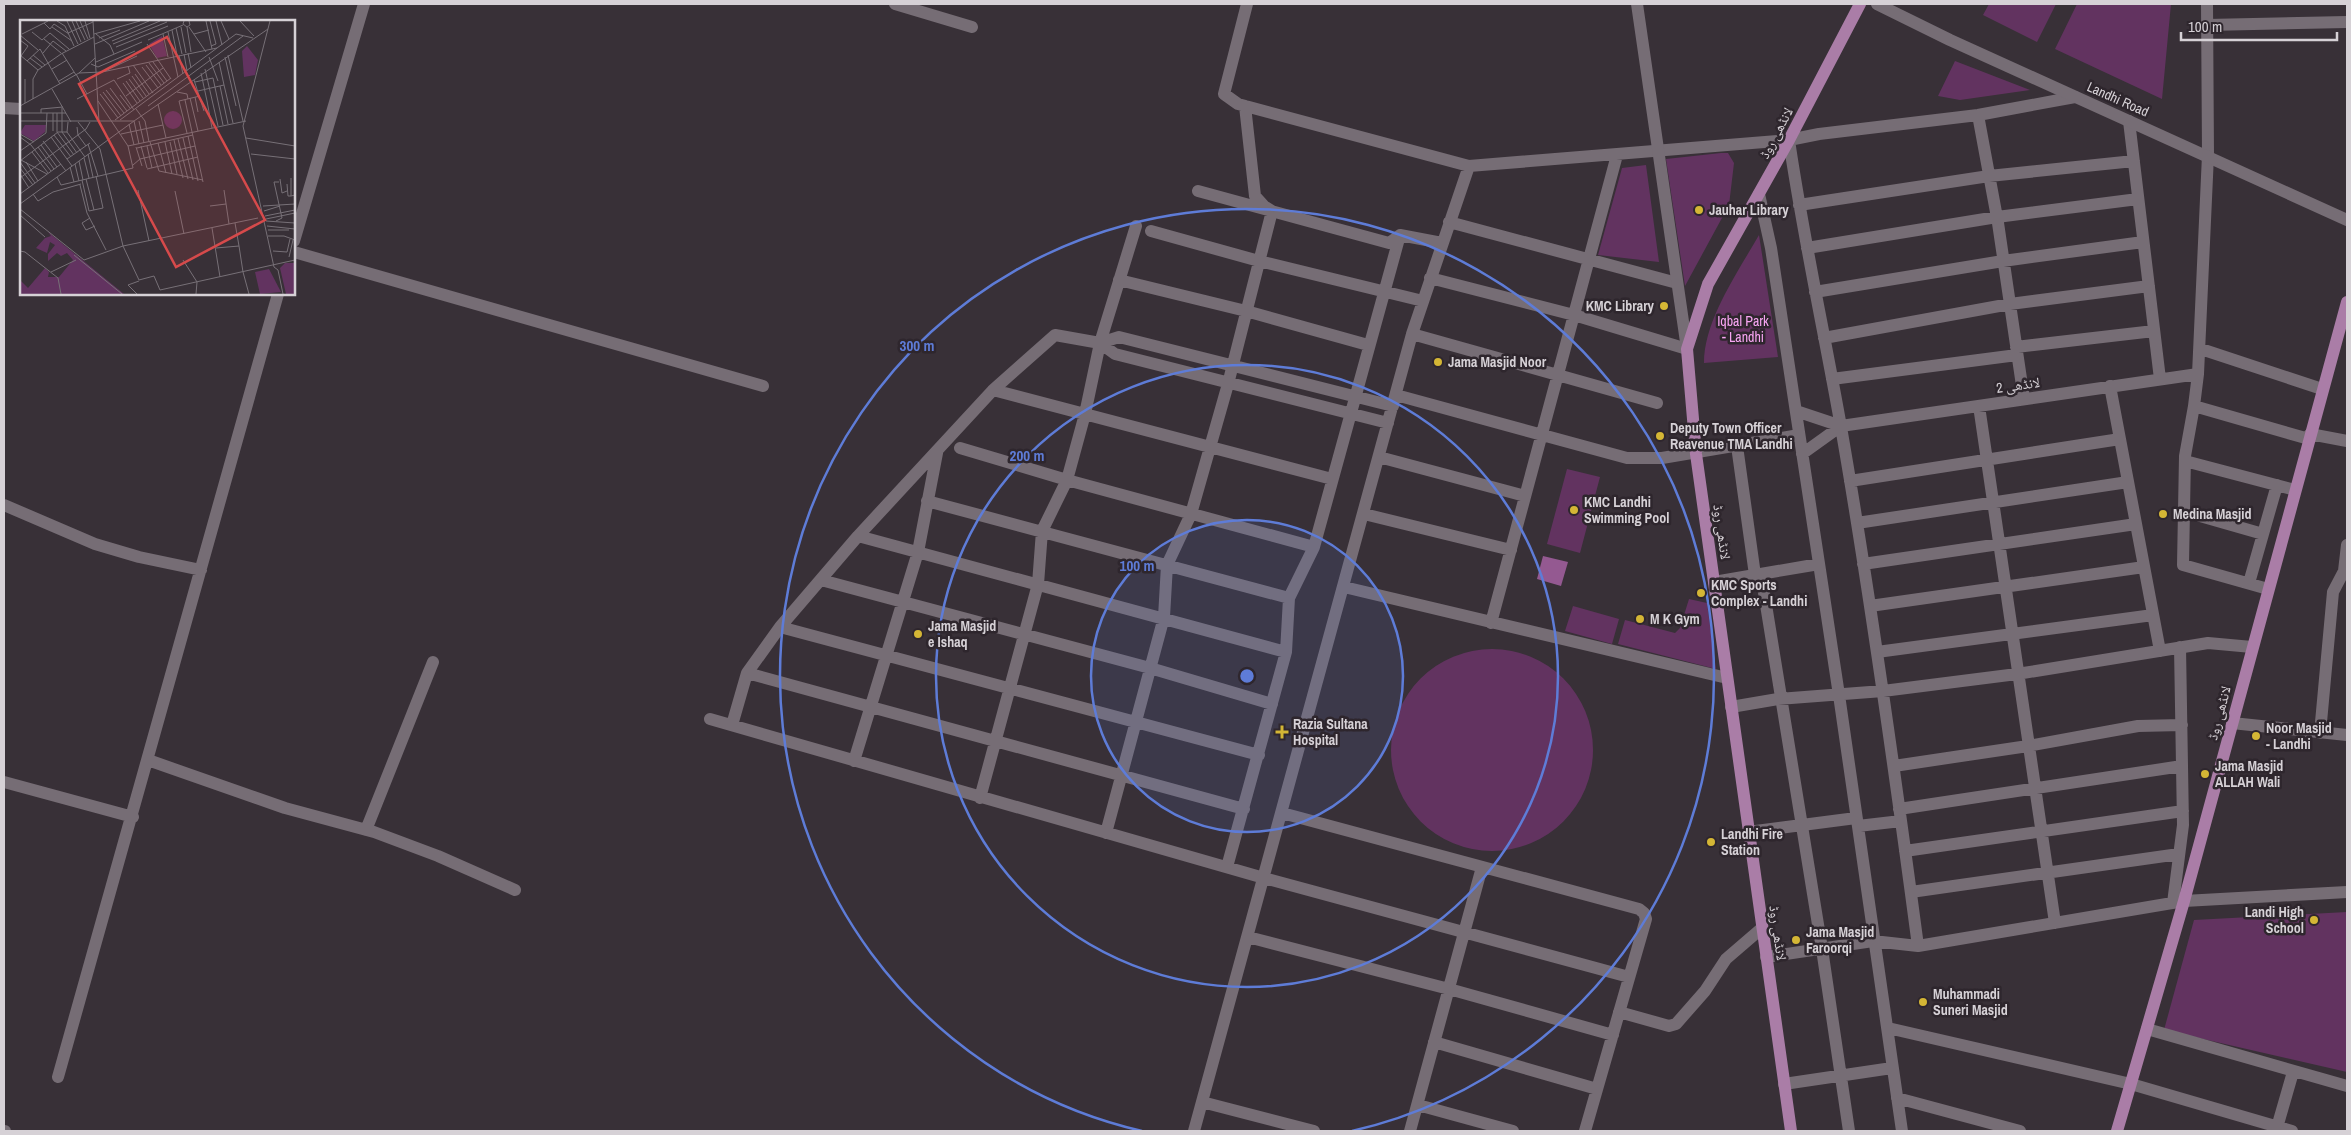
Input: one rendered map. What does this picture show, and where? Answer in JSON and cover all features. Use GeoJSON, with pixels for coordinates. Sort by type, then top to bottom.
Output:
{"type":"FeatureCollection","features":[{"type":"Feature","properties":{"kind":"main road","name":"لانڈھی روڈ"},"geometry":{"type":"LineString","coordinates":[[1791,1131],[1696,454],[1687,349],[1708,284],[1789,140],[1860,4]]}},
{"type":"Feature","properties":{"kind":"main road","name":"لانڈھی روڈ"},"geometry":{"type":"LineString","coordinates":[[2117,1131],[2147,1029],[2179,902],[2232,723],[2322,388],[2344,327],[2347,302]]}},
{"type":"Feature","properties":{"kind":"street"},"geometry":{"type":"LineString","coordinates":[[295,238],[364,4]]}},
{"type":"Feature","properties":{"kind":"street"},"geometry":{"type":"LineString","coordinates":[[894,4],[972,27]]}},
{"type":"Feature","properties":{"kind":"street"},"geometry":{"type":"LineString","coordinates":[[1247,4],[1224,94],[1238,104],[1468,166],[1789,140],[1978,115],[2075,97]]}},
{"type":"Feature","properties":{"kind":"street"},"geometry":{"type":"LineString","coordinates":[[1430,278],[1574,315],[1687,349],[1637,4]]}},
{"type":"Feature","properties":{"kind":"street","name":"Landhi Road"},"geometry":{"type":"LineString","coordinates":[[1878,4],[2075,97],[2208,155],[2347,220]]}},
{"type":"Feature","properties":{"kind":"street"},"geometry":{"type":"LineString","coordinates":[[2207,4],[2208,155],[2201,349],[2185,461],[2183,565],[2268,589]]}},
{"type":"Feature","properties":{"kind":"street"},"geometry":{"type":"LineString","coordinates":[[2207,25],[2347,22]]}},
{"type":"Feature","properties":{"kind":"street"},"geometry":{"type":"LineString","coordinates":[[1245,106],[1256,196],[1264,206],[1272,211]]}},
{"type":"Feature","properties":{"kind":"street"},"geometry":{"type":"LineString","coordinates":[[4,108],[20,108]]}},
{"type":"Feature","properties":{"kind":"street"},"geometry":{"type":"LineString","coordinates":[[1978,115],[1997,217],[2024,399]]}},
{"type":"Feature","properties":{"kind":"street"},"geometry":{"type":"LineString","coordinates":[[2129,121],[2160,379]]}},
{"type":"Feature","properties":{"kind":"street"},"geometry":{"type":"LineString","coordinates":[[1789,140],[1799,205],[1841,426],[1857,523],[1894,766],[1918,946]]}},
{"type":"Feature","properties":{"kind":"street"},"geometry":{"type":"LineString","coordinates":[[1491,623],[1587,260],[1617,155]]}},
{"type":"Feature","properties":{"kind":"street"},"geometry":{"type":"LineString","coordinates":[[1799,205],[1989,176],[2134,161]]}},
{"type":"Feature","properties":{"kind":"street"},"geometry":{"type":"LineString","coordinates":[[1194,1131],[1412,334],[1468,166]]}},
{"type":"Feature","properties":{"kind":"street"},"geometry":{"type":"LineString","coordinates":[[1198,191],[1389,243],[1400,235],[1442,243]]}},
{"type":"Feature","properties":{"kind":"street"},"geometry":{"type":"LineString","coordinates":[[1759,194],[1771,248],[1796,411],[1902,1131]]}},
{"type":"Feature","properties":{"kind":"street"},"geometry":{"type":"LineString","coordinates":[[1807,248],[1997,217],[2138,199]]}},
{"type":"Feature","properties":{"kind":"street"},"geometry":{"type":"LineString","coordinates":[[1106,833],[1164,617],[1166,565],[1192,514],[1228,384],[1272,211]]}},
{"type":"Feature","properties":{"kind":"street"},"geometry":{"type":"LineString","coordinates":[[1449,222],[1677,284]]}},
{"type":"Feature","properties":{"kind":"street"},"geometry":{"type":"LineString","coordinates":[[980,798],[1038,584],[1042,531],[1067,480],[1085,414],[1100,343],[1136,226]]}},
{"type":"Feature","properties":{"kind":"street"},"geometry":{"type":"LineString","coordinates":[[1152,231],[1259,261],[1383,293],[1423,301]]}},
{"type":"Feature","properties":{"kind":"street"},"geometry":{"type":"LineString","coordinates":[[1228,868],[1286,652],[1289,598],[1314,547],[1368,345],[1400,235]]}},
{"type":"Feature","properties":{"kind":"street"},"geometry":{"type":"LineString","coordinates":[[1815,292],[2004,261],[2143,242]]}},
{"type":"Feature","properties":{"kind":"street"},"geometry":{"type":"LineString","coordinates":[[295,252],[763,386]]}},
{"type":"Feature","properties":{"kind":"street"},"geometry":{"type":"LineString","coordinates":[[1119,280],[1246,311],[1368,345]]}},
{"type":"Feature","properties":{"kind":"street"},"geometry":{"type":"LineString","coordinates":[[1824,338],[2010,304],[2149,286]]}},
{"type":"Feature","properties":{"kind":"street"},"geometry":{"type":"LineString","coordinates":[[58,1077],[133,816],[278,295]]}},
{"type":"Feature","properties":{"kind":"street"},"geometry":{"type":"LineString","coordinates":[[1832,379],[2154,331]]}},
{"type":"Feature","properties":{"kind":"street"},"geometry":{"type":"LineString","coordinates":[[1412,334],[1657,403]]}},
{"type":"Feature","properties":{"kind":"street"},"geometry":{"type":"LineString","coordinates":[[732,725],[747,673],[780,627],[858,536],[993,390],[1055,335],[1100,343],[1119,338],[1354,396],[1394,400],[1542,434],[1627,458],[1662,458],[1696,454],[1799,435]]}},
{"type":"Feature","properties":{"kind":"street"},"geometry":{"type":"LineString","coordinates":[[1100,343],[1115,354],[1388,423]]}},
{"type":"Feature","properties":{"kind":"street"},"geometry":{"type":"LineString","coordinates":[[2201,349],[2322,388]]}},
{"type":"Feature","properties":{"kind":"street","name":"لانڈھی 2"},"geometry":{"type":"LineString","coordinates":[[1841,426],[2199,373]]}},
{"type":"Feature","properties":{"kind":"street"},"geometry":{"type":"LineString","coordinates":[[2110,386],[2160,651]]}},
{"type":"Feature","properties":{"kind":"street"},"geometry":{"type":"LineString","coordinates":[[993,390],[1332,479]]}},
{"type":"Feature","properties":{"kind":"street"},"geometry":{"type":"LineString","coordinates":[[1979,406],[2011,634],[2055,923]]}},
{"type":"Feature","properties":{"kind":"street"},"geometry":{"type":"LineString","coordinates":[[2194,406],[2309,436],[2347,440]]}},
{"type":"Feature","properties":{"kind":"street"},"geometry":{"type":"LineString","coordinates":[[1796,411],[1841,426]]}},
{"type":"Feature","properties":{"kind":"street"},"geometry":{"type":"LineString","coordinates":[[1802,454],[1841,426]]}},
{"type":"Feature","properties":{"kind":"street"},"geometry":{"type":"LineString","coordinates":[[1850,481],[2120,439]]}},
{"type":"Feature","properties":{"kind":"street"},"geometry":{"type":"LineString","coordinates":[[1737,446],[1802,825],[1848,1131]]}},
{"type":"Feature","properties":{"kind":"street"},"geometry":{"type":"LineString","coordinates":[[960,448],[1067,480],[1314,547]]}},
{"type":"Feature","properties":{"kind":"street"},"geometry":{"type":"LineString","coordinates":[[854,761],[918,552],[937,451]]}},
{"type":"Feature","properties":{"kind":"street"},"geometry":{"type":"LineString","coordinates":[[1379,457],[1526,496]]}},
{"type":"Feature","properties":{"kind":"street"},"geometry":{"type":"LineString","coordinates":[[2185,461],[2295,490]]}},
{"type":"Feature","properties":{"kind":"street"},"geometry":{"type":"LineString","coordinates":[[1857,523],[2128,482]]}},
{"type":"Feature","properties":{"kind":"street"},"geometry":{"type":"LineString","coordinates":[[2249,583],[2277,485]]}},
{"type":"Feature","properties":{"kind":"street"},"geometry":{"type":"LineString","coordinates":[[927,501],[1289,598]]}},
{"type":"Feature","properties":{"kind":"street"},"geometry":{"type":"LineString","coordinates":[[4,504],[95,544],[139,557],[201,570]]}},
{"type":"Feature","properties":{"kind":"street"},"geometry":{"type":"LineString","coordinates":[[1364,514],[1511,550]]}},
{"type":"Feature","properties":{"kind":"street"},"geometry":{"type":"LineString","coordinates":[[2200,516],[2263,534]]}},
{"type":"Feature","properties":{"kind":"street"},"geometry":{"type":"LineString","coordinates":[[1863,564],[2136,524]]}},
{"type":"Feature","properties":{"kind":"street"},"geometry":{"type":"LineString","coordinates":[[858,536],[1164,617],[1286,652]]}},
{"type":"Feature","properties":{"kind":"street"},"geometry":{"type":"LineString","coordinates":[[2320,733],[2333,592],[2344,571],[2347,545]]}},
{"type":"Feature","properties":{"kind":"street"},"geometry":{"type":"LineString","coordinates":[[1714,582],[1819,564]]}},
{"type":"Feature","properties":{"kind":"street"},"geometry":{"type":"LineString","coordinates":[[1870,606],[2144,567]]}},
{"type":"Feature","properties":{"kind":"street"},"geometry":{"type":"LineString","coordinates":[[820,580],[1150,668],[1272,704]]}},
{"type":"Feature","properties":{"kind":"street"},"geometry":{"type":"LineString","coordinates":[[1344,587],[1727,678]]}},
{"type":"Feature","properties":{"kind":"street"},"geometry":{"type":"LineString","coordinates":[[1877,652],[2153,615]]}},
{"type":"Feature","properties":{"kind":"street"},"geometry":{"type":"LineString","coordinates":[[780,627],[1259,755]]}},
{"type":"Feature","properties":{"kind":"street"},"geometry":{"type":"LineString","coordinates":[[1731,707],[1781,699],[1883,691],[2017,674],[2208,643],[2252,646]]}},
{"type":"Feature","properties":{"kind":"street"},"geometry":{"type":"LineString","coordinates":[[2179,902],[2179,854],[2183,811],[2180,647]]}},
{"type":"Feature","properties":{"kind":"street"},"geometry":{"type":"LineString","coordinates":[[366,830],[433,662]]}},
{"type":"Feature","properties":{"kind":"street"},"geometry":{"type":"LineString","coordinates":[[747,673],[1244,809]]}},
{"type":"Feature","properties":{"kind":"street"},"geometry":{"type":"LineString","coordinates":[[710,719],[1228,868],[1628,977]]}},
{"type":"Feature","properties":{"kind":"street"},"geometry":{"type":"LineString","coordinates":[[2232,723],[2347,735]]}},
{"type":"Feature","properties":{"kind":"street"},"geometry":{"type":"LineString","coordinates":[[1894,766],[2028,746],[2138,726],[2182,725]]}},
{"type":"Feature","properties":{"kind":"street"},"geometry":{"type":"LineString","coordinates":[[148,760],[285,808],[366,830],[438,856],[515,890]]}},
{"type":"Feature","properties":{"kind":"street"},"geometry":{"type":"LineString","coordinates":[[1748,832],[1802,825],[1857,822],[2035,788],[2182,766]]}},
{"type":"Feature","properties":{"kind":"street"},"geometry":{"type":"LineString","coordinates":[[4,782],[133,816]]}},
{"type":"Feature","properties":{"kind":"street"},"geometry":{"type":"LineString","coordinates":[[1905,850],[2183,811]]}},
{"type":"Feature","properties":{"kind":"street"},"geometry":{"type":"LineString","coordinates":[[1282,813],[1639,909],[1644,913],[1646,918],[1585,1131]]}},
{"type":"Feature","properties":{"kind":"street"},"geometry":{"type":"LineString","coordinates":[[1911,892],[2179,854]]}},
{"type":"Feature","properties":{"kind":"street"},"geometry":{"type":"LineString","coordinates":[[1410,1131],[1482,866]]}},
{"type":"Feature","properties":{"kind":"street"},"geometry":{"type":"LineString","coordinates":[[1766,957],[1873,941],[1918,946],[2179,902],[2347,892]]}},
{"type":"Feature","properties":{"kind":"street"},"geometry":{"type":"LineString","coordinates":[[1619,1012],[1669,1026],[1676,1024],[1705,991],[1726,959],[1762,928]]}},
{"type":"Feature","properties":{"kind":"street"},"geometry":{"type":"LineString","coordinates":[[1248,937],[1449,989],[1612,1035]]}},
{"type":"Feature","properties":{"kind":"street"},"geometry":{"type":"LineString","coordinates":[[1888,1028],[2131,1084],[2277,1129],[2292,1131]]}},
{"type":"Feature","properties":{"kind":"street"},"geometry":{"type":"LineString","coordinates":[[2147,1029],[2347,1086]]}},
{"type":"Feature","properties":{"kind":"street"},"geometry":{"type":"LineString","coordinates":[[1434,1042],[1597,1089]]}},
{"type":"Feature","properties":{"kind":"street"},"geometry":{"type":"LineString","coordinates":[[1784,1084],[1892,1068]]}},
{"type":"Feature","properties":{"kind":"street"},"geometry":{"type":"LineString","coordinates":[[2277,1129],[2293,1072]]}},
{"type":"Feature","properties":{"kind":"street"},"geometry":{"type":"LineString","coordinates":[[1897,1098],[2020,1131]]}},
{"type":"Feature","properties":{"kind":"street"},"geometry":{"type":"LineString","coordinates":[[1202,1102],[1314,1131]]}},
{"type":"Feature","properties":{"kind":"street"},"geometry":{"type":"LineString","coordinates":[[1418,1105],[1511,1131]]}},
{"type":"Feature","properties":{"kind":"green space"},"geometry":{"type":"Polygon","coordinates":[[[1989,4],[2056,4],[2037,42],[1983,15],[1989,4]]]}},
{"type":"Feature","properties":{"kind":"green space"},"geometry":{"type":"Polygon","coordinates":[[[2077,4],[2171,4],[2162,99],[2055,49],[2077,4]]]}},
{"type":"Feature","properties":{"kind":"green space"},"geometry":{"type":"Polygon","coordinates":[[[1955,61],[2030,90],[1960,100],[1938,96],[1955,61]]]}},
{"type":"Feature","properties":{"kind":"green space"},"geometry":{"type":"Polygon","coordinates":[[[1728,153],[1734,163],[1729,205],[1685,286],[1666,159],[1728,153]]]}},
{"type":"Feature","properties":{"kind":"green space"},"geometry":{"type":"Polygon","coordinates":[[[1646,165],[1659,262],[1598,255],[1622,168],[1646,165]]]}},
{"type":"Feature","properties":{"kind":"green space","name":"Iqbal Park - Landhi"},"geometry":{"type":"Polygon","coordinates":[[[1759,235],[1778,357],[1704,363],[1710,330],[1716,313],[1732,280],[1759,235]]]}},
{"type":"Feature","properties":{"kind":"green space","name":"KMC Landhi Swimming Pool"},"geometry":{"type":"Polygon","coordinates":[[[1567,469],[1600,477],[1580,553],[1547,544],[1567,469]]]}},
{"type":"Feature","properties":{"kind":"green space"},"geometry":{"type":"Polygon","coordinates":[[[1689,599],[1707,603],[1716,669],[1618,644],[1625,620],[1675,633],[1680,628],[1689,599]]]}},
{"type":"Feature","properties":{"kind":"green space"},"geometry":{"type":"Polygon","coordinates":[[[1573,606],[1619,619],[1612,644],[1565,631],[1573,606]]]}},
{"type":"Feature","properties":{"kind":"green space"},"geometry":{"type":"Polygon","coordinates":[[[1482,649],[1502,649],[1521,653],[1540,661],[1556,672],[1570,686],[1581,702],[1589,721],[1593,750],[1589,779],[1581,798],[1570,814],[1556,828],[1540,839],[1521,847],[1502,851],[1482,851],[1463,847],[1444,839],[1428,828],[1414,814],[1403,798],[1395,779],[1391,760],[1391,740],[1395,721],[1403,702],[1414,686],[1428,672],[1444,661],[1463,653],[1482,649]]]}},
{"type":"Feature","properties":{"kind":"green space"},"geometry":{"type":"Polygon","coordinates":[[[2347,912],[2347,1072],[2164,1030],[2194,920],[2347,912]]]}},
{"type":"Feature","properties":{"kind":"shaded area"},"geometry":{"type":"Polygon","coordinates":[[[1543,556],[1568,562],[1561,586],[1537,579],[1543,556]]]}},
{"type":"Feature","properties":{"kind":"place","name":"Jauhar Library"},"geometry":{"type":"Point","coordinates":[1699,210]}},
{"type":"Feature","properties":{"kind":"place","name":"KMC Library"},"geometry":{"type":"Point","coordinates":[1664,306]}},
{"type":"Feature","properties":{"kind":"place","name":"Jama Masjid Noor"},"geometry":{"type":"Point","coordinates":[1438,362]}},
{"type":"Feature","properties":{"kind":"place","name":"Deputy Town Officer Reavenue TMA Landhi"},"geometry":{"type":"Point","coordinates":[1660,436]}},
{"type":"Feature","properties":{"kind":"place","name":"KMC Landhi Swimming Pool"},"geometry":{"type":"Point","coordinates":[1574,510]}},
{"type":"Feature","properties":{"kind":"place","name":"Medina Masjid"},"geometry":{"type":"Point","coordinates":[2163,514]}},
{"type":"Feature","properties":{"kind":"place","name":"KMC Sports Complex - Landhi"},"geometry":{"type":"Point","coordinates":[1701,593]}},
{"type":"Feature","properties":{"kind":"place","name":"M K Gym"},"geometry":{"type":"Point","coordinates":[1640,619]}},
{"type":"Feature","properties":{"kind":"place","name":"Jama Masjid e Ishaq"},"geometry":{"type":"Point","coordinates":[918,634]}},
{"type":"Feature","properties":{"kind":"place","name":"Razia Sultana Hospital"},"geometry":{"type":"Point","coordinates":[1282,732]}},
{"type":"Feature","properties":{"kind":"place","name":"Noor Masjid - Landhi"},"geometry":{"type":"Point","coordinates":[2256,736]}},
{"type":"Feature","properties":{"kind":"place","name":"Jama Masjid ALLAH Wali"},"geometry":{"type":"Point","coordinates":[2205,774]}},
{"type":"Feature","properties":{"kind":"place","name":"Landhi Fire Station"},"geometry":{"type":"Point","coordinates":[1711,842]}},
{"type":"Feature","properties":{"kind":"place","name":"Landi High School"},"geometry":{"type":"Point","coordinates":[2314,920]}},
{"type":"Feature","properties":{"kind":"place","name":"Jama Masjid Faroorqi"},"geometry":{"type":"Point","coordinates":[1796,940]}},
{"type":"Feature","properties":{"kind":"place","name":"Muhammadi Suneri Masjid"},"geometry":{"type":"Point","coordinates":[1923,1002]}}]}
